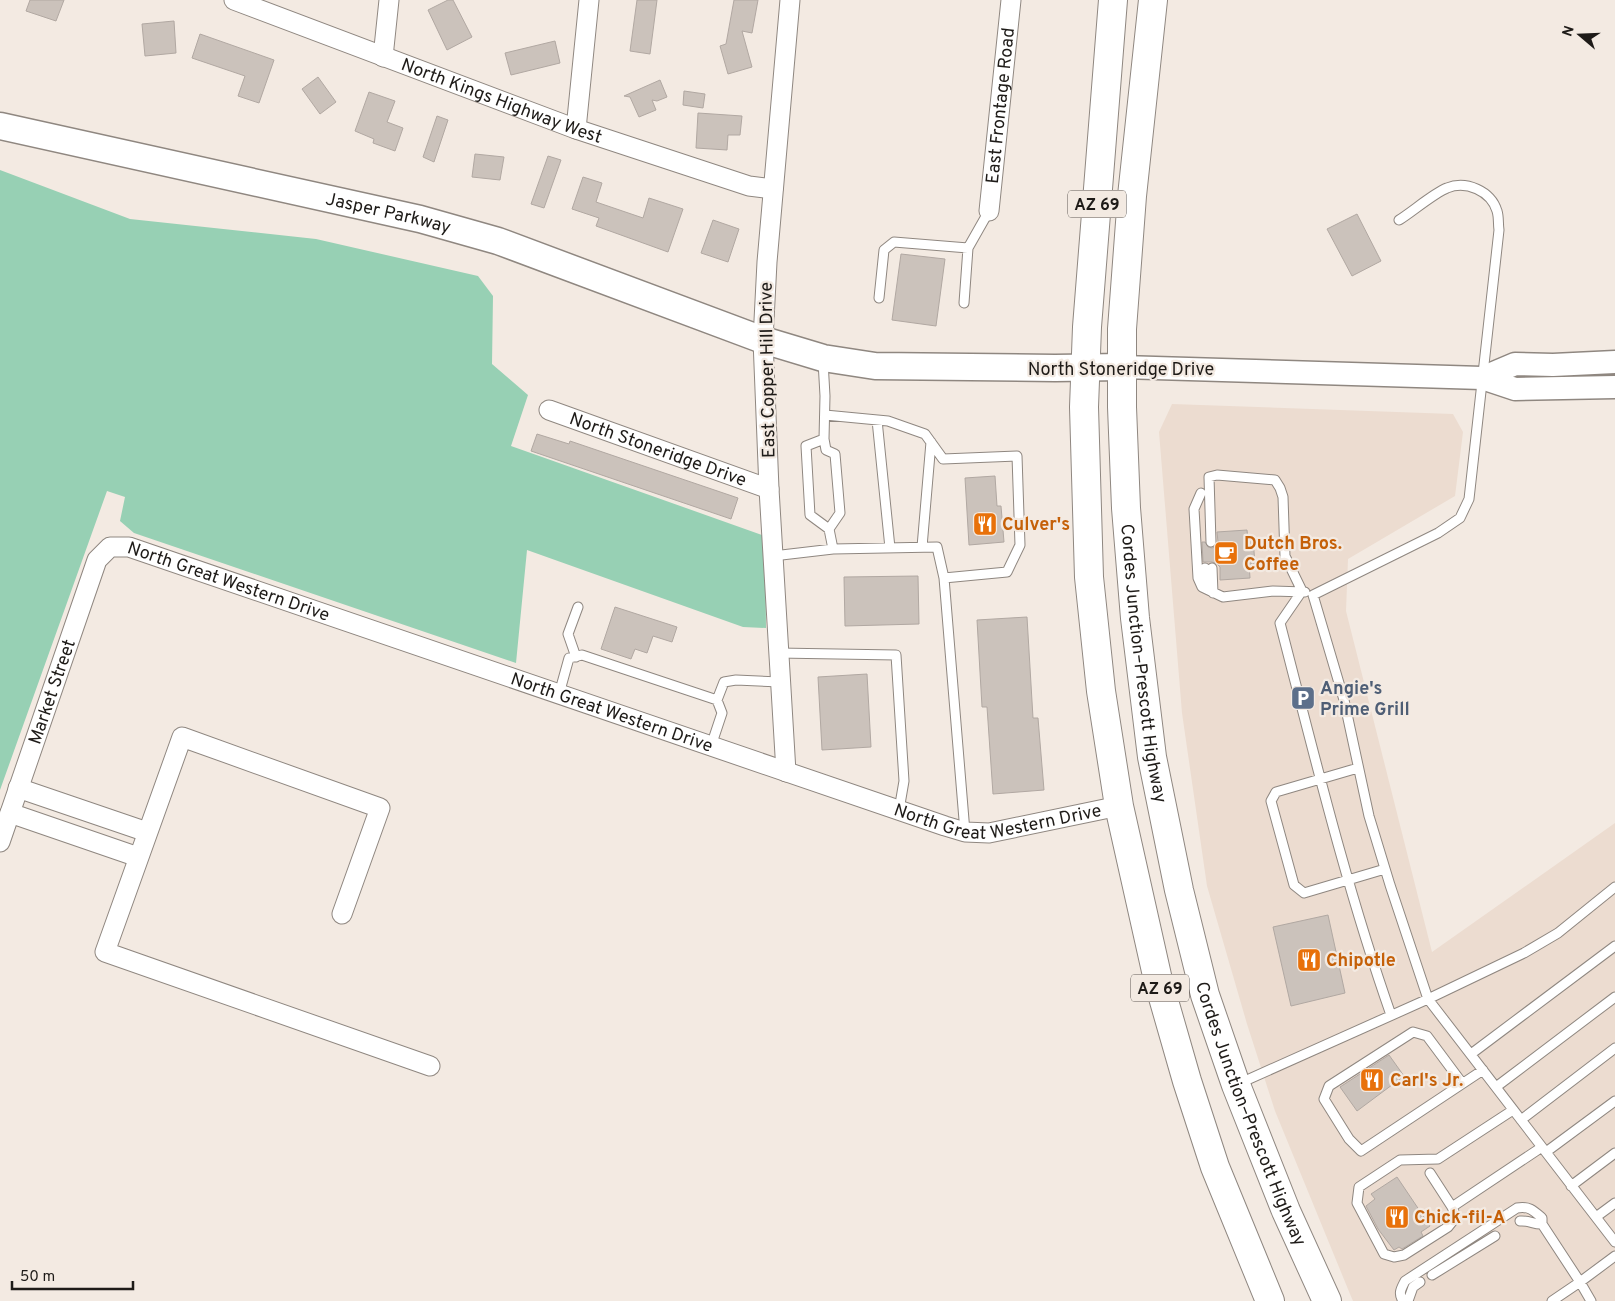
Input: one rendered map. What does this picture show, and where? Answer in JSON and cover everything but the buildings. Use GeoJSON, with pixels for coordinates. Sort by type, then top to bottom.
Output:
{"type":"FeatureCollection","features":[{"type":"Feature","properties":{"kind":"main road","name":"AZ 69"},"geometry":{"type":"LineString","coordinates":[[1113,0],[1085,368],[1089,577],[1101,690],[1119,806],[1158,980],[1187,1081],[1215,1167],[1270,1301]]}},
{"type":"Feature","properties":{"kind":"main road","name":"Cordes Junction–Prescott Highway"},"geometry":{"type":"LineString","coordinates":[[1153,0],[1132,196],[1122,329],[1126,499],[1135,618],[1152,757],[1178,890],[1203,985],[1236,1085],[1286,1211],[1327,1301]]}},
{"type":"Feature","properties":{"kind":"main road","name":"Jasper Parkway"},"geometry":{"type":"LineString","coordinates":[[0,126],[420,219],[498,241],[763,340]]}},
{"type":"Feature","properties":{"kind":"main road","name":"North Stoneridge Drive"},"geometry":{"type":"LineString","coordinates":[[763,340],[823,358],[875,366],[1122,367]]}},
{"type":"Feature","properties":{"kind":"street","name":"North Kings Highway West"},"geometry":{"type":"LineString","coordinates":[[234,0],[576,129],[749,186],[773,189]]}},
{"type":"Feature","properties":{"kind":"street"},"geometry":{"type":"LineString","coordinates":[[383,57],[389,0]]}},
{"type":"Feature","properties":{"kind":"street"},"geometry":{"type":"LineString","coordinates":[[576,129],[589,0]]}},
{"type":"Feature","properties":{"kind":"street","name":"East Copper Hill Drive"},"geometry":{"type":"LineString","coordinates":[[786,772],[769,489],[763,340],[767,262],[790,0]]}},
{"type":"Feature","properties":{"kind":"street","name":"East Frontage Road"},"geometry":{"type":"LineString","coordinates":[[989,211],[1011,0]]}},
{"type":"Feature","properties":{"kind":"street","name":"North Stoneridge Drive"},"geometry":{"type":"LineString","coordinates":[[1482,378],[1515,364],[1553,365],[1615,362]]}},
{"type":"Feature","properties":{"kind":"street","name":"North Stoneridge Drive"},"geometry":{"type":"LineString","coordinates":[[1122,367],[1482,378],[1515,389],[1615,387]]}},
{"type":"Feature","properties":{"kind":"street","name":"North Stoneridge Drive"},"geometry":{"type":"LineString","coordinates":[[549,410],[769,489]]}},
{"type":"Feature","properties":{"kind":"street","name":"North Great Western Drive"},"geometry":{"type":"LineString","coordinates":[[110,548],[129,547],[965,832],[989,832],[1119,806]]}},
{"type":"Feature","properties":{"kind":"street","name":"Market Street"},"geometry":{"type":"LineString","coordinates":[[0,842],[97,560],[110,548]]}},
{"type":"Feature","properties":{"kind":"street"},"geometry":{"type":"LineString","coordinates":[[342,914],[380,808],[182,737],[104,952],[430,1066]]}},
{"type":"Feature","properties":{"kind":"street"},"geometry":{"type":"LineString","coordinates":[[18,788],[147,832]]}},
{"type":"Feature","properties":{"kind":"street"},"geometry":{"type":"LineString","coordinates":[[10,813],[138,857]]}},
{"type":"Feature","properties":{"kind":"lane"},"geometry":{"type":"LineString","coordinates":[[1201,492],[1194,509],[1198,578],[1202,587],[1223,597],[1273,591],[1302,591],[1313,594],[1438,533],[1460,518],[1468,499],[1499,230],[1497,211],[1489,197],[1474,188],[1460,185],[1446,188],[1399,220]]}},
{"type":"Feature","properties":{"kind":"lane"},"geometry":{"type":"LineString","coordinates":[[964,303],[968,248],[989,211]]}},
{"type":"Feature","properties":{"kind":"lane"},"geometry":{"type":"LineString","coordinates":[[879,298],[884,250],[894,242],[968,248]]}},
{"type":"Feature","properties":{"kind":"lane"},"geometry":{"type":"LineString","coordinates":[[823,358],[824,439],[826,450],[835,454],[840,513],[829,530]]}},
{"type":"Feature","properties":{"kind":"lane"},"geometry":{"type":"LineString","coordinates":[[825,415],[888,421],[925,434],[943,460],[1017,456],[1020,545],[1007,572],[944,578]]}},
{"type":"Feature","properties":{"kind":"lane"},"geometry":{"type":"LineString","coordinates":[[877,420],[890,548]]}},
{"type":"Feature","properties":{"kind":"lane"},"geometry":{"type":"LineString","coordinates":[[824,439],[806,446],[810,515],[829,530],[833,549]]}},
{"type":"Feature","properties":{"kind":"lane"},"geometry":{"type":"LineString","coordinates":[[922,547],[931,442]]}},
{"type":"Feature","properties":{"kind":"lane"},"geometry":{"type":"LineString","coordinates":[[1211,542],[1209,477],[1217,475],[1275,480],[1283,497],[1285,556],[1302,591]]}},
{"type":"Feature","properties":{"kind":"lane"},"geometry":{"type":"LineString","coordinates":[[773,556],[833,549],[937,547],[944,578],[965,832]]}},
{"type":"Feature","properties":{"kind":"lane"},"geometry":{"type":"LineString","coordinates":[[1208,568],[1213,593]]}},
{"type":"Feature","properties":{"kind":"lane"},"geometry":{"type":"LineString","coordinates":[[1302,591],[1280,623],[1321,780],[1374,968],[1391,1015]]}},
{"type":"Feature","properties":{"kind":"lane"},"geometry":{"type":"LineString","coordinates":[[1313,594],[1344,700],[1369,816],[1428,999],[1615,1242]]}},
{"type":"Feature","properties":{"kind":"lane"},"geometry":{"type":"LineString","coordinates":[[576,657],[568,634],[578,607]]}},
{"type":"Feature","properties":{"kind":"lane"},"geometry":{"type":"LineString","coordinates":[[778,653],[896,656],[904,781],[899,810]]}},
{"type":"Feature","properties":{"kind":"lane"},"geometry":{"type":"LineString","coordinates":[[559,694],[569,658],[582,656],[717,700]]}},
{"type":"Feature","properties":{"kind":"lane"},"geometry":{"type":"LineString","coordinates":[[711,746],[722,713],[717,700],[724,682],[736,680],[780,682]]}},
{"type":"Feature","properties":{"kind":"lane"},"geometry":{"type":"LineString","coordinates":[[1358,768],[1276,792],[1270,801],[1294,885],[1304,893],[1385,869]]}},
{"type":"Feature","properties":{"kind":"lane"},"geometry":{"type":"LineString","coordinates":[[1236,1085],[1428,999],[1524,953],[1558,933],[1615,887]]}},
{"type":"Feature","properties":{"kind":"lane"},"geometry":{"type":"LineString","coordinates":[[1471,1054],[1615,946]]}},
{"type":"Feature","properties":{"kind":"lane"},"geometry":{"type":"LineString","coordinates":[[1496,1087],[1615,998]]}},
{"type":"Feature","properties":{"kind":"lane"},"geometry":{"type":"LineString","coordinates":[[1462,1083],[1427,1036],[1413,1032],[1329,1086],[1324,1099],[1349,1139],[1361,1151],[1483,1070]]}},
{"type":"Feature","properties":{"kind":"lane"},"geometry":{"type":"LineString","coordinates":[[1521,1120],[1615,1048]]}},
{"type":"Feature","properties":{"kind":"lane"},"geometry":{"type":"LineString","coordinates":[[1452,1207],[1544,1150],[1615,1100]]}},
{"type":"Feature","properties":{"kind":"lane"},"geometry":{"type":"LineString","coordinates":[[1430,1173],[1452,1207],[1456,1217],[1448,1227],[1404,1255],[1394,1257],[1384,1254],[1357,1203],[1359,1187],[1400,1160],[1438,1159],[1513,1110]]}},
{"type":"Feature","properties":{"kind":"lane"},"geometry":{"type":"LineString","coordinates":[[1571,1186],[1615,1153]]}},
{"type":"Feature","properties":{"kind":"lane"},"geometry":{"type":"LineString","coordinates":[[1596,1218],[1615,1203]]}},
{"type":"Feature","properties":{"kind":"lane"},"geometry":{"type":"LineString","coordinates":[[1403,1301],[1400,1296],[1405,1281],[1517,1208],[1527,1206],[1542,1218],[1542,1224],[1591,1301]]}},
{"type":"Feature","properties":{"kind":"lane"},"geometry":{"type":"LineString","coordinates":[[1520,1221],[1527,1221],[1537,1225],[1542,1224]]}},
{"type":"Feature","properties":{"kind":"lane"},"geometry":{"type":"LineString","coordinates":[[1432,1275],[1495,1236]]}},
{"type":"Feature","properties":{"kind":"lane"},"geometry":{"type":"LineString","coordinates":[[1552,1301],[1615,1256]]}},
{"type":"Feature","properties":{"kind":"lane"},"geometry":{"type":"LineString","coordinates":[[1408,1301],[1413,1287],[1420,1282]]}},
{"type":"Feature","properties":{"kind":"shaded area"},"geometry":{"type":"Polygon","coordinates":[[[1172,404],[1453,414],[1463,432],[1455,496],[1348,559],[1346,611],[1432,952],[1615,823],[1615,1301],[1353,1301],[1275,1111],[1247,1024],[1207,886],[1182,713],[1159,432],[1172,404]]]}},
{"type":"Feature","properties":{"kind":"green space"},"geometry":{"type":"Polygon","coordinates":[[[0,170],[130,219],[316,239],[478,276],[493,296],[492,364],[528,395],[511,446],[765,536],[766,628],[743,627],[527,550],[516,663],[134,533],[120,521],[125,497],[107,491],[0,790],[0,170]]]}},
{"type":"Feature","properties":{"kind":"place","name":"Culver's"},"geometry":{"type":"Point","coordinates":[985,524]}},
{"type":"Feature","properties":{"kind":"place","name":"Dutch Bros. Coffee"},"geometry":{"type":"Point","coordinates":[1226,553]}},
{"type":"Feature","properties":{"kind":"place","name":"Angie's Prime Grill"},"geometry":{"type":"Point","coordinates":[1303,698]}},
{"type":"Feature","properties":{"kind":"place","name":"Chipotle"},"geometry":{"type":"Point","coordinates":[1309,960]}},
{"type":"Feature","properties":{"kind":"place","name":"Carl's Jr."},"geometry":{"type":"Point","coordinates":[1372,1080]}},
{"type":"Feature","properties":{"kind":"place","name":"Chick-fil-A"},"geometry":{"type":"Point","coordinates":[1397,1217]}}]}
